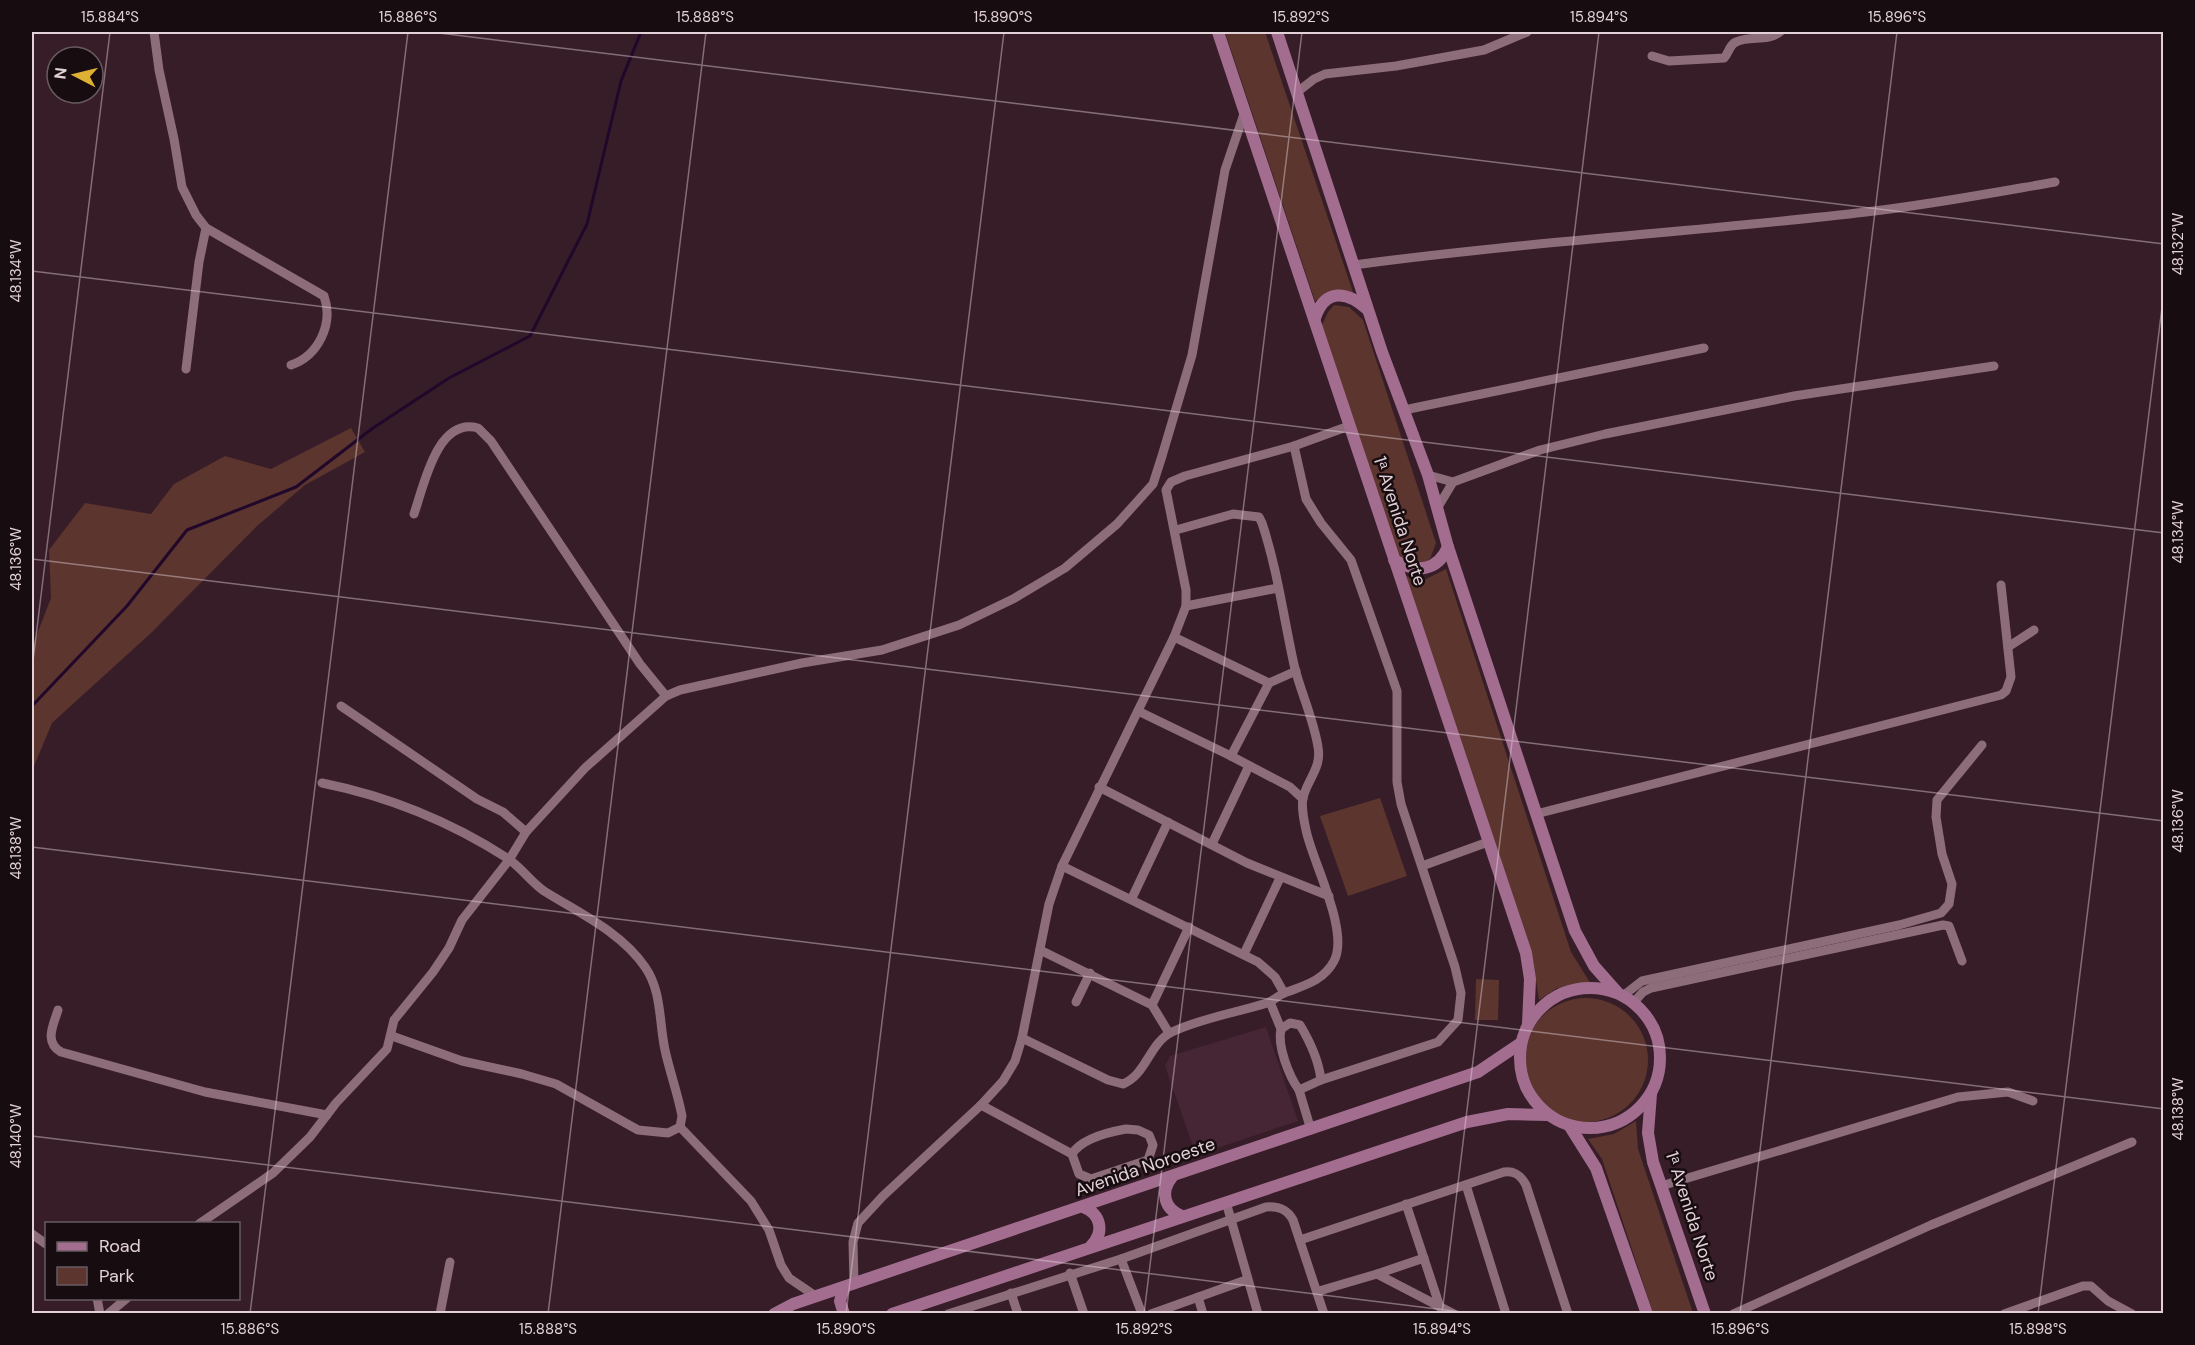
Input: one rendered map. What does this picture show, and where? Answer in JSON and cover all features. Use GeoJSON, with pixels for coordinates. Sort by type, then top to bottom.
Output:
{"type":"FeatureCollection","features":[{"type":"Feature","properties":{"kind":"main road","name":"1ᵃ Avenida Norte"},"geometry":{"type":"LineString","coordinates":[[1218,32],[1526,953],[1530,979],[1528,1024]]}},
{"type":"Feature","properties":{"kind":"main road","name":"1ᵃ Avenida Norte"},"geometry":{"type":"LineString","coordinates":[[1277,32],[1368,310],[1428,475],[1448,547],[1579,941],[1594,966],[1625,997]]}},
{"type":"Feature","properties":{"kind":"main road"},"geometry":{"type":"LineString","coordinates":[[1315,318],[1320,305],[1335,296],[1354,299],[1368,310]]}},
{"type":"Feature","properties":{"kind":"main road"},"geometry":{"type":"LineString","coordinates":[[1394,560],[1410,569],[1426,569],[1438,564],[1448,547]]}},
{"type":"Feature","properties":{"kind":"main road"},"geometry":{"type":"LineString","coordinates":[[1597,987],[1625,997],[1648,1017],[1659,1045],[1659,1075],[1651,1094],[1636,1112],[1616,1124],[1592,1129],[1569,1125],[1548,1115],[1534,1101],[1524,1083],[1520,1063],[1521,1043],[1528,1024],[1540,1008],[1556,996],[1576,988],[1597,987]]}},
{"type":"Feature","properties":{"kind":"main road","name":"Avenida Noroeste"},"geometry":{"type":"LineString","coordinates":[[774,1314],[914,1262],[1083,1207],[1478,1072],[1521,1043]]}},
{"type":"Feature","properties":{"kind":"main road","name":"1ᵃ Avenida Norte"},"geometry":{"type":"LineString","coordinates":[[1651,1094],[1648,1132],[1653,1162],[1705,1314]]}},
{"type":"Feature","properties":{"kind":"main road"},"geometry":{"type":"LineString","coordinates":[[892,1314],[1487,1116],[1548,1115]]}},
{"type":"Feature","properties":{"kind":"main road"},"geometry":{"type":"LineString","coordinates":[[1569,1125],[1596,1168],[1647,1314]]}},
{"type":"Feature","properties":{"kind":"main road"},"geometry":{"type":"LineString","coordinates":[[1172,1177],[1165,1189],[1166,1203],[1175,1214],[1182,1216]]}},
{"type":"Feature","properties":{"kind":"main road"},"geometry":{"type":"LineString","coordinates":[[1083,1207],[1095,1214],[1100,1227],[1099,1234],[1091,1246]]}},
{"type":"Feature","properties":{"kind":"main road"},"geometry":{"type":"LineString","coordinates":[[844,1314],[840,1301],[849,1286]]}},
{"type":"Feature","properties":{"kind":"street"},"geometry":{"type":"LineString","coordinates":[[154,32],[159,70],[182,187],[196,215],[207,228],[324,296],[327,307],[322,335],[308,358],[291,365]]}},
{"type":"Feature","properties":{"kind":"street"},"geometry":{"type":"LineString","coordinates":[[1296,93],[1314,79],[1324,75],[1396,66],[1484,50],[1527,32]]}},
{"type":"Feature","properties":{"kind":"street"},"geometry":{"type":"LineString","coordinates":[[1652,56],[1669,61],[1724,58],[1729,48],[1737,41],[1771,37],[1780,32]]}},
{"type":"Feature","properties":{"kind":"street"},"geometry":{"type":"LineString","coordinates":[[202,1222],[273,1173],[310,1137],[387,1049],[392,1036],[394,1020],[444,956],[473,903],[510,860],[526,832],[585,768],[666,696],[680,690],[802,663],[882,650],[959,625],[1013,599],[1065,568],[1117,524],[1153,484],[1192,355],[1225,170],[1244,114]]}},
{"type":"Feature","properties":{"kind":"street"},"geometry":{"type":"LineString","coordinates":[[1354,265],[1447,252],[1864,212],[1945,202],[2055,182]]}},
{"type":"Feature","properties":{"kind":"street"},"geometry":{"type":"LineString","coordinates":[[186,369],[199,262],[207,228]]}},
{"type":"Feature","properties":{"kind":"street"},"geometry":{"type":"LineString","coordinates":[[1404,410],[1704,348]]}},
{"type":"Feature","properties":{"kind":"street"},"geometry":{"type":"LineString","coordinates":[[1428,475],[1453,482],[1540,450],[1605,434],[1794,396],[1994,366]]}},
{"type":"Feature","properties":{"kind":"street"},"geometry":{"type":"LineString","coordinates":[[414,514],[436,452],[445,437],[452,430],[465,426],[478,428],[484,433],[640,664],[666,696]]}},
{"type":"Feature","properties":{"kind":"street"},"geometry":{"type":"LineString","coordinates":[[849,1286],[853,1242],[858,1223],[883,1196],[981,1105],[1004,1081],[1015,1061],[1022,1038],[1048,904],[1062,866],[1174,637],[1186,606],[1176,530],[1166,490],[1171,482],[1185,476],[1294,446],[1349,426]]}},
{"type":"Feature","properties":{"kind":"street"},"geometry":{"type":"LineString","coordinates":[[1294,446],[1306,499],[1321,523],[1351,560],[1397,691],[1397,782],[1455,966],[1461,993],[1458,1020],[1438,1042],[1426,1048],[1321,1080],[1299,1090]]}},
{"type":"Feature","properties":{"kind":"street"},"geometry":{"type":"LineString","coordinates":[[1438,507],[1453,482]]}},
{"type":"Feature","properties":{"kind":"street"},"geometry":{"type":"LineString","coordinates":[[1153,484],[1166,490]]}},
{"type":"Feature","properties":{"kind":"street"},"geometry":{"type":"LineString","coordinates":[[1022,1038],[1108,1080],[1123,1084],[1141,1071],[1159,1042],[1169,1033],[1200,1021],[1270,1002],[1284,993],[1312,983],[1329,969],[1336,957],[1336,927],[1329,896],[1306,832],[1303,799],[1318,765],[1319,749],[1296,671],[1266,534],[1259,517],[1233,514],[1176,530]]}},
{"type":"Feature","properties":{"kind":"street"},"geometry":{"type":"LineString","coordinates":[[1536,814],[1991,700],[2006,692],[2010,684],[2001,585]]}},
{"type":"Feature","properties":{"kind":"street"},"geometry":{"type":"LineString","coordinates":[[1186,606],[1278,588]]}},
{"type":"Feature","properties":{"kind":"street"},"geometry":{"type":"LineString","coordinates":[[2008,647],[2034,630]]}},
{"type":"Feature","properties":{"kind":"street"},"geometry":{"type":"LineString","coordinates":[[1174,637],[1269,683]]}},
{"type":"Feature","properties":{"kind":"street"},"geometry":{"type":"LineString","coordinates":[[1231,756],[1269,683],[1296,671]]}},
{"type":"Feature","properties":{"kind":"street"},"geometry":{"type":"LineString","coordinates":[[341,706],[477,799],[503,812],[526,832]]}},
{"type":"Feature","properties":{"kind":"street"},"geometry":{"type":"LineString","coordinates":[[1138,711],[1290,787],[1303,799]]}},
{"type":"Feature","properties":{"kind":"street"},"geometry":{"type":"LineString","coordinates":[[1625,997],[1642,981],[1899,925],[1941,913],[1949,904],[1952,884],[1942,854],[1936,817],[1937,800],[1982,745]]}},
{"type":"Feature","properties":{"kind":"street"},"geometry":{"type":"LineString","coordinates":[[1212,844],[1248,768]]}},
{"type":"Feature","properties":{"kind":"street"},"geometry":{"type":"LineString","coordinates":[[322,783],[347,788],[411,809],[453,828],[510,860],[531,881],[605,929],[630,950],[645,967],[657,996],[664,1048],[682,1116],[680,1127]]}},
{"type":"Feature","properties":{"kind":"street"},"geometry":{"type":"LineString","coordinates":[[1099,787],[1280,878],[1329,896]]}},
{"type":"Feature","properties":{"kind":"street"},"geometry":{"type":"LineString","coordinates":[[1132,898],[1168,822]]}},
{"type":"Feature","properties":{"kind":"street"},"geometry":{"type":"LineString","coordinates":[[1422,866],[1488,842]]}},
{"type":"Feature","properties":{"kind":"street"},"geometry":{"type":"LineString","coordinates":[[1062,866],[1244,954],[1268,968],[1284,993]]}},
{"type":"Feature","properties":{"kind":"street"},"geometry":{"type":"LineString","coordinates":[[1244,954],[1280,878]]}},
{"type":"Feature","properties":{"kind":"street"},"geometry":{"type":"LineString","coordinates":[[1625,997],[1651,988],[1943,925],[1949,926],[1953,931],[1962,961]]}},
{"type":"Feature","properties":{"kind":"street"},"geometry":{"type":"LineString","coordinates":[[1152,1005],[1190,927]]}},
{"type":"Feature","properties":{"kind":"street"},"geometry":{"type":"LineString","coordinates":[[1040,950],[1152,1005],[1169,1033]]}},
{"type":"Feature","properties":{"kind":"street"},"geometry":{"type":"LineString","coordinates":[[1076,1002],[1090,973]]}},
{"type":"Feature","properties":{"kind":"street"},"geometry":{"type":"LineString","coordinates":[[1270,1002],[1281,1029],[1283,1053],[1294,1083],[1299,1090],[1311,1130]]}},
{"type":"Feature","properties":{"kind":"street"},"geometry":{"type":"LineString","coordinates":[[57,1010],[50,1039],[53,1047],[61,1052],[205,1092],[327,1115]]}},
{"type":"Feature","properties":{"kind":"street"},"geometry":{"type":"LineString","coordinates":[[1281,1029],[1290,1023],[1300,1025],[1320,1072],[1321,1080]]}},
{"type":"Feature","properties":{"kind":"street"},"geometry":{"type":"LineString","coordinates":[[392,1036],[462,1061],[549,1082],[638,1130],[668,1133],[680,1127]]}},
{"type":"Feature","properties":{"kind":"street"},"geometry":{"type":"LineString","coordinates":[[1661,1186],[1950,1099],[2008,1092],[2033,1101]]}},
{"type":"Feature","properties":{"kind":"street"},"geometry":{"type":"LineString","coordinates":[[981,1105],[1072,1154],[1078,1174],[1091,1179],[1148,1160],[1153,1145],[1147,1133],[1126,1130],[1084,1142],[1072,1154]]}},
{"type":"Feature","properties":{"kind":"street"},"geometry":{"type":"LineString","coordinates":[[680,1127],[708,1158],[741,1187],[769,1230],[779,1260],[789,1278],[817,1297]]}},
{"type":"Feature","properties":{"kind":"street"},"geometry":{"type":"LineString","coordinates":[[1733,1314],[1931,1225],[2132,1142]]}},
{"type":"Feature","properties":{"kind":"street"},"geometry":{"type":"LineString","coordinates":[[1300,1240],[1504,1172],[1512,1172],[1520,1176],[1526,1185],[1568,1314]]}},
{"type":"Feature","properties":{"kind":"street"},"geometry":{"type":"LineString","coordinates":[[1466,1185],[1506,1314]]}},
{"type":"Feature","properties":{"kind":"street"},"geometry":{"type":"LineString","coordinates":[[1226,1202],[1246,1280],[1258,1314]]}},
{"type":"Feature","properties":{"kind":"street"},"geometry":{"type":"LineString","coordinates":[[1406,1204],[1440,1307]]}},
{"type":"Feature","properties":{"kind":"street"},"geometry":{"type":"LineString","coordinates":[[948,1314],[1070,1273],[1121,1259],[1266,1207],[1276,1206],[1290,1214],[1319,1291],[1324,1314]]}},
{"type":"Feature","properties":{"kind":"street"},"geometry":{"type":"LineString","coordinates":[[32,1234],[45,1243]]}},
{"type":"Feature","properties":{"kind":"street"},"geometry":{"type":"LineString","coordinates":[[1319,1291],[1424,1258]]}},
{"type":"Feature","properties":{"kind":"street"},"geometry":{"type":"LineString","coordinates":[[1121,1259],[1142,1314]]}},
{"type":"Feature","properties":{"kind":"street"},"geometry":{"type":"LineString","coordinates":[[440,1314],[450,1263]]}},
{"type":"Feature","properties":{"kind":"street"},"geometry":{"type":"LineString","coordinates":[[1070,1273],[1084,1314]]}},
{"type":"Feature","properties":{"kind":"street"},"geometry":{"type":"LineString","coordinates":[[1377,1274],[1454,1314]]}},
{"type":"Feature","properties":{"kind":"street"},"geometry":{"type":"LineString","coordinates":[[1151,1314],[1246,1280]]}},
{"type":"Feature","properties":{"kind":"street"},"geometry":{"type":"LineString","coordinates":[[2004,1314],[2083,1286],[2091,1286],[2108,1301],[2132,1314]]}},
{"type":"Feature","properties":{"kind":"street"},"geometry":{"type":"LineString","coordinates":[[1011,1293],[1018,1314]]}},
{"type":"Feature","properties":{"kind":"street"},"geometry":{"type":"LineString","coordinates":[[1198,1297],[1203,1314]]}},
{"type":"Feature","properties":{"kind":"street"},"geometry":{"type":"LineString","coordinates":[[108,1314],[126,1300]]}},
{"type":"Feature","properties":{"kind":"shaded area"},"geometry":{"type":"Polygon","coordinates":[[[1266,1027],[1298,1121],[1196,1155],[1165,1066],[1170,1056],[1266,1027]]]}},
{"type":"Feature","properties":{"kind":"green space"},"geometry":{"type":"Polygon","coordinates":[[[1225,32],[1265,32],[1355,298],[1329,294],[1315,301],[1225,32]]]}},
{"type":"Feature","properties":{"kind":"green space"},"geometry":{"type":"Polygon","coordinates":[[[1334,305],[1349,307],[1363,320],[1436,543],[1430,559],[1421,563],[1410,563],[1398,555],[1321,327],[1334,305]]]}},
{"type":"Feature","properties":{"kind":"green space"},"geometry":{"type":"Polygon","coordinates":[[[351,428],[365,452],[305,485],[257,526],[151,633],[52,723],[32,771],[32,647],[51,598],[49,550],[85,503],[151,514],[174,484],[225,456],[271,469],[351,428]]]}},
{"type":"Feature","properties":{"kind":"green space"},"geometry":{"type":"Polygon","coordinates":[[[1446,569],[1571,952],[1591,984],[1557,988],[1539,1000],[1533,960],[1406,576],[1424,580],[1446,569]]]}},
{"type":"Feature","properties":{"kind":"green space"},"geometry":{"type":"Polygon","coordinates":[[[1380,798],[1407,876],[1348,896],[1320,816],[1380,798]]]}},
{"type":"Feature","properties":{"kind":"green space"},"geometry":{"type":"Polygon","coordinates":[[[1476,979],[1499,980],[1498,1020],[1475,1020],[1476,979]]]}},
{"type":"Feature","properties":{"kind":"green space"},"geometry":{"type":"Polygon","coordinates":[[[1586,998],[1610,1003],[1630,1016],[1643,1036],[1648,1060],[1643,1084],[1630,1104],[1610,1117],[1586,1122],[1562,1117],[1542,1104],[1529,1084],[1524,1060],[1529,1036],[1542,1016],[1562,1003],[1586,998]]]}},
{"type":"Feature","properties":{"kind":"green space"},"geometry":{"type":"Polygon","coordinates":[[[1636,1121],[1638,1149],[1693,1313],[1653,1313],[1602,1159],[1588,1139],[1614,1134],[1636,1121]]]}},
{"type":"Feature","properties":{"kind":"waterway"},"geometry":{"type":"LineString","coordinates":[[32,706],[127,606],[187,530],[296,487],[373,428],[449,378],[530,336],[587,224],[621,81],[641,32]]}}]}
